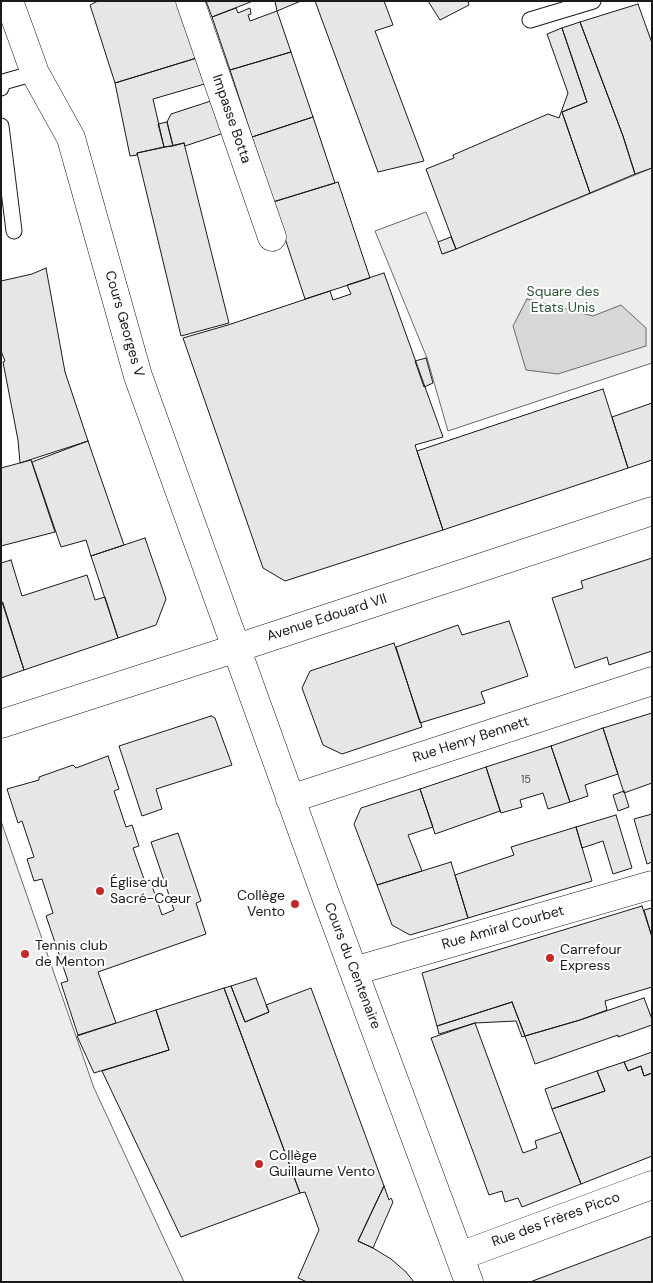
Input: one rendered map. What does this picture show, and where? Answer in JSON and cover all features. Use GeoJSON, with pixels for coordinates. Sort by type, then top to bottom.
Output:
{"type":"FeatureCollection","features":[{"type":"Feature","properties":{"kind":"street","name":"Cours Georges V"},"geometry":{"type":"LineString","coordinates":[[8,1],[35,73],[71,138],[138,376],[237,648]]}},
{"type":"Feature","properties":{"kind":"street","name":"Impasse Botta"},"geometry":{"type":"LineString","coordinates":[[190,1],[272,237]]}},
{"type":"Feature","properties":{"kind":"street","name":"Avenue Edouard VII"},"geometry":{"type":"LineString","coordinates":[[1,724],[652,511]]}},
{"type":"Feature","properties":{"kind":"street","name":"Cours du Centenaire"},"geometry":{"type":"LineString","coordinates":[[237,648],[290,799],[469,1282]]}},
{"type":"Feature","properties":{"kind":"street","name":"Rue Henry Bennett"},"geometry":{"type":"LineString","coordinates":[[290,799],[652,681]]}},
{"type":"Feature","properties":{"kind":"street","name":"Rue Amiral Courbet"},"geometry":{"type":"LineString","coordinates":[[354,971],[652,885]]}},
{"type":"Feature","properties":{"kind":"street","name":"Rue des Frères Picco"},"geometry":{"type":"LineString","coordinates":[[460,1256],[652,1184]]}},
{"type":"Feature","properties":{"kind":"lane"},"geometry":{"type":"LineString","coordinates":[[530,20],[593,1]]}},
{"type":"Feature","properties":{"kind":"lane"},"geometry":{"type":"LineString","coordinates":[[1,88],[3,82],[35,73]]}},
{"type":"Feature","properties":{"kind":"lane"},"geometry":{"type":"LineString","coordinates":[[1,126],[14,231]]}},
{"type":"Feature","properties":{"kind":"green space","name":"Square des Etats Unis"},"geometry":{"type":"Polygon","coordinates":[[[652,168],[652,363],[448,431],[427,358],[375,231],[426,212],[443,254],[652,168]]]}},
{"type":"Feature","properties":{"kind":"green space","name":"Tennis club de Menton"},"geometry":{"type":"Polygon","coordinates":[[[1,821],[94,1088],[184,1282],[1,1282],[1,821]]]}},
{"type":"Feature","properties":{"kind":"shaded area"},"geometry":{"type":"Polygon","coordinates":[[[527,299],[593,316],[621,305],[646,328],[646,346],[558,374],[526,370],[513,326],[527,299]]]}},
{"type":"Feature","properties":{"kind":"building"},"geometry":{"type":"Polygon","coordinates":[[[98,1],[182,1],[200,57],[115,83],[90,5],[98,1]]]}},
{"type":"Feature","properties":{"kind":"building"},"geometry":{"type":"Polygon","coordinates":[[[206,1],[253,1],[212,17],[206,1]]]}},
{"type":"Feature","properties":{"kind":"building"},"geometry":{"type":"Polygon","coordinates":[[[275,1],[301,1],[277,11],[275,1]]]}},
{"type":"Feature","properties":{"kind":"building"},"geometry":{"type":"Polygon","coordinates":[[[315,1],[384,1],[393,25],[375,31],[424,161],[378,172],[315,1]]]}},
{"type":"Feature","properties":{"kind":"building"},"geometry":{"type":"Polygon","coordinates":[[[428,1],[468,1],[469,5],[440,20],[428,1]]]}},
{"type":"Feature","properties":{"kind":"building"},"geometry":{"type":"Polygon","coordinates":[[[638,4],[652,43],[652,168],[635,174],[623,136],[580,22],[638,4]]]}},
{"type":"Feature","properties":{"kind":"building"},"geometry":{"type":"Polygon","coordinates":[[[236,8],[238,13],[250,8],[251,14],[248,15],[250,21],[277,11],[291,52],[230,70],[212,17],[236,8]]]}},
{"type":"Feature","properties":{"kind":"building"},"geometry":{"type":"Polygon","coordinates":[[[580,22],[623,136],[635,174],[590,193],[562,112],[587,102],[562,28],[580,22]]]}},
{"type":"Feature","properties":{"kind":"building"},"geometry":{"type":"Polygon","coordinates":[[[562,28],[587,102],[562,112],[590,193],[456,249],[426,169],[454,158],[453,155],[548,114],[559,118],[568,93],[547,34],[562,28]]]}},
{"type":"Feature","properties":{"kind":"building"},"geometry":{"type":"Polygon","coordinates":[[[291,52],[313,117],[252,137],[230,70],[291,52]]]}},
{"type":"Feature","properties":{"kind":"building"},"geometry":{"type":"Polygon","coordinates":[[[200,57],[208,83],[153,99],[164,147],[130,156],[115,83],[200,57]]]}},
{"type":"Feature","properties":{"kind":"building"},"geometry":{"type":"Polygon","coordinates":[[[214,100],[224,133],[185,146],[184,143],[173,146],[167,122],[171,114],[214,100]]]}},
{"type":"Feature","properties":{"kind":"building"},"geometry":{"type":"Polygon","coordinates":[[[313,117],[335,183],[273,202],[252,137],[313,117]]]}},
{"type":"Feature","properties":{"kind":"building"},"geometry":{"type":"Polygon","coordinates":[[[167,122],[173,146],[164,147],[158,124],[167,122]]]}},
{"type":"Feature","properties":{"kind":"building"},"geometry":{"type":"Polygon","coordinates":[[[184,143],[229,323],[181,336],[137,153],[184,143]]]}},
{"type":"Feature","properties":{"kind":"building"},"geometry":{"type":"Polygon","coordinates":[[[338,182],[370,278],[305,299],[273,202],[338,182]]]}},
{"type":"Feature","properties":{"kind":"building"},"geometry":{"type":"Polygon","coordinates":[[[451,237],[456,249],[442,254],[438,242],[451,237]]]}},
{"type":"Feature","properties":{"kind":"building"},"geometry":{"type":"Polygon","coordinates":[[[46,268],[65,372],[88,441],[20,463],[18,440],[3,362],[5,361],[1,351],[1,281],[32,274],[46,268]]]}},
{"type":"Feature","properties":{"kind":"building"},"geometry":{"type":"Polygon","coordinates":[[[384,273],[443,437],[415,445],[443,530],[285,581],[263,568],[183,338],[330,291],[333,300],[351,294],[347,285],[384,273]]]}},
{"type":"Feature","properties":{"kind":"building"},"geometry":{"type":"Polygon","coordinates":[[[426,358],[433,383],[424,387],[415,361],[426,358]]]}},
{"type":"Feature","properties":{"kind":"building"},"geometry":{"type":"Polygon","coordinates":[[[603,389],[628,468],[443,530],[417,451],[603,389]]]}},
{"type":"Feature","properties":{"kind":"building"},"geometry":{"type":"Polygon","coordinates":[[[652,403],[652,460],[628,468],[612,417],[652,403]]]}},
{"type":"Feature","properties":{"kind":"building"},"geometry":{"type":"Polygon","coordinates":[[[88,441],[124,545],[91,556],[86,540],[61,547],[32,462],[88,441]]]}},
{"type":"Feature","properties":{"kind":"building"},"geometry":{"type":"Polygon","coordinates":[[[31,460],[55,532],[1,546],[1,468],[31,460]]]}},
{"type":"Feature","properties":{"kind":"building"},"geometry":{"type":"Polygon","coordinates":[[[145,538],[166,599],[156,625],[118,638],[91,556],[145,538]]]}},
{"type":"Feature","properties":{"kind":"building"},"geometry":{"type":"Polygon","coordinates":[[[652,558],[652,651],[609,665],[607,657],[575,668],[552,598],[583,588],[581,581],[652,558]]]}},
{"type":"Feature","properties":{"kind":"building"},"geometry":{"type":"Polygon","coordinates":[[[11,560],[22,596],[87,575],[95,600],[105,597],[118,638],[24,670],[1,599],[1,563],[11,560]]]}},
{"type":"Feature","properties":{"kind":"building"},"geometry":{"type":"Polygon","coordinates":[[[3,603],[24,670],[1,678],[1,604],[3,603]]]}},
{"type":"Feature","properties":{"kind":"building"},"geometry":{"type":"Polygon","coordinates":[[[509,621],[528,676],[481,692],[485,703],[420,723],[396,647],[458,625],[462,635],[509,621]]]}},
{"type":"Feature","properties":{"kind":"building"},"geometry":{"type":"Polygon","coordinates":[[[394,643],[422,727],[342,754],[323,745],[302,688],[310,671],[394,643]]]}},
{"type":"Feature","properties":{"kind":"building"},"geometry":{"type":"Polygon","coordinates":[[[652,713],[652,783],[624,793],[603,728],[652,713]]]}},
{"type":"Feature","properties":{"kind":"building"},"geometry":{"type":"Polygon","coordinates":[[[211,716],[215,718],[232,765],[156,789],[162,809],[142,816],[119,746],[211,716]]]}},
{"type":"Feature","properties":{"kind":"building"},"geometry":{"type":"Polygon","coordinates":[[[603,728],[618,774],[585,785],[588,796],[570,802],[551,746],[603,728]]]}},
{"type":"Feature","properties":{"kind":"building"},"geometry":{"type":"Polygon","coordinates":[[[551,746],[570,802],[548,809],[543,793],[520,800],[522,807],[501,813],[486,767],[551,746]]]}},
{"type":"Feature","properties":{"kind":"building","name":"Église du Sacré-Cœur"},"geometry":{"type":"Polygon","coordinates":[[[108,756],[119,789],[114,791],[126,827],[132,825],[139,846],[133,848],[145,882],[150,880],[162,915],[174,910],[151,842],[178,833],[201,901],[196,903],[206,934],[98,972],[116,1023],[78,1035],[61,983],[68,981],[46,916],[53,913],[42,879],[34,881],[27,859],[34,857],[22,821],[18,823],[7,789],[39,780],[39,777],[73,765],[76,768],[108,756]]]}},
{"type":"Feature","properties":{"kind":"building"},"geometry":{"type":"Polygon","coordinates":[[[486,767],[500,811],[435,834],[420,789],[486,767]]]}},
{"type":"Feature","properties":{"kind":"building"},"geometry":{"type":"Polygon","coordinates":[[[420,789],[433,827],[408,835],[422,871],[377,885],[354,824],[361,808],[420,789]]]}},
{"type":"Feature","properties":{"kind":"building"},"geometry":{"type":"Polygon","coordinates":[[[624,791],[629,807],[618,811],[613,795],[624,791]]]}},
{"type":"Feature","properties":{"kind":"building"},"geometry":{"type":"Polygon","coordinates":[[[652,814],[652,862],[647,864],[634,819],[652,814]]]}},
{"type":"Feature","properties":{"kind":"building"},"geometry":{"type":"Polygon","coordinates":[[[616,815],[632,868],[613,874],[603,841],[582,848],[576,827],[616,815]]]}},
{"type":"Feature","properties":{"kind":"building"},"geometry":{"type":"Polygon","coordinates":[[[576,827],[592,881],[468,918],[455,875],[514,855],[511,847],[576,827]]]}},
{"type":"Feature","properties":{"kind":"building"},"geometry":{"type":"Polygon","coordinates":[[[451,862],[468,918],[410,935],[392,925],[377,885],[451,862]]]}},
{"type":"Feature","properties":{"kind":"building"},"geometry":{"type":"Polygon","coordinates":[[[642,906],[652,937],[652,987],[605,1001],[607,1010],[525,1036],[512,1002],[437,1026],[422,973],[642,906]]]}},
{"type":"Feature","properties":{"kind":"building"},"geometry":{"type":"Polygon","coordinates":[[[652,908],[652,937],[644,910],[652,908]]]}},
{"type":"Feature","properties":{"kind":"building"},"geometry":{"type":"Polygon","coordinates":[[[256,978],[269,1012],[245,1022],[231,986],[256,978]]]}},
{"type":"Feature","properties":{"kind":"building"},"geometry":{"type":"Polygon","coordinates":[[[231,986],[245,1022],[269,1012],[266,1005],[311,988],[384,1186],[358,1241],[391,1259],[414,1282],[307,1282],[298,1278],[319,1230],[305,1192],[300,1193],[224,988],[231,986]]]}},
{"type":"Feature","properties":{"kind":"building"},"geometry":{"type":"Polygon","coordinates":[[[224,988],[300,1193],[181,1237],[102,1071],[169,1050],[156,1010],[224,988]]]}},
{"type":"Feature","properties":{"kind":"building"},"geometry":{"type":"Polygon","coordinates":[[[644,998],[652,1019],[652,1025],[535,1064],[525,1036],[644,998]]]}},
{"type":"Feature","properties":{"kind":"building"},"geometry":{"type":"Polygon","coordinates":[[[512,1002],[525,1036],[522,1037],[516,1021],[475,1023],[439,1034],[437,1026],[512,1002]]]}},
{"type":"Feature","properties":{"kind":"building"},"geometry":{"type":"Polygon","coordinates":[[[156,1010],[169,1050],[94,1073],[77,1036],[156,1010]]]}},
{"type":"Feature","properties":{"kind":"building"},"geometry":{"type":"Polygon","coordinates":[[[475,1023],[523,1153],[537,1148],[535,1141],[561,1132],[581,1184],[522,1207],[518,1198],[505,1202],[502,1191],[489,1195],[431,1038],[475,1023]]]}},
{"type":"Feature","properties":{"kind":"building"},"geometry":{"type":"Polygon","coordinates":[[[652,1052],[652,1073],[644,1076],[641,1066],[628,1071],[624,1062],[652,1052]]]}},
{"type":"Feature","properties":{"kind":"building"},"geometry":{"type":"Polygon","coordinates":[[[624,1062],[628,1071],[641,1066],[644,1076],[652,1073],[652,1156],[581,1184],[552,1109],[605,1091],[597,1071],[624,1062]]]}},
{"type":"Feature","properties":{"kind":"building"},"geometry":{"type":"Polygon","coordinates":[[[597,1071],[605,1091],[552,1109],[545,1089],[597,1071]]]}},
{"type":"Feature","properties":{"kind":"building"},"geometry":{"type":"Polygon","coordinates":[[[384,1186],[389,1200],[391,1198],[393,1202],[373,1248],[358,1241],[384,1186]]]}},
{"type":"Feature","properties":{"kind":"building"},"geometry":{"type":"Polygon","coordinates":[[[652,1236],[652,1282],[530,1282],[599,1256],[652,1236]]]}},
{"type":"Feature","properties":{"kind":"place","name":"Église du Sacré-Cœur"},"geometry":{"type":"Point","coordinates":[100,891]}},
{"type":"Feature","properties":{"kind":"place","name":"Collège Vento"},"geometry":{"type":"Point","coordinates":[295,904]}},
{"type":"Feature","properties":{"kind":"place","name":"Tennis club de Menton"},"geometry":{"type":"Point","coordinates":[25,954]}},
{"type":"Feature","properties":{"kind":"place","name":"Carrefour Express"},"geometry":{"type":"Point","coordinates":[550,958]}},
{"type":"Feature","properties":{"kind":"place","name":"Collège Guillaume Vento"},"geometry":{"type":"Point","coordinates":[259,1164]}}]}
